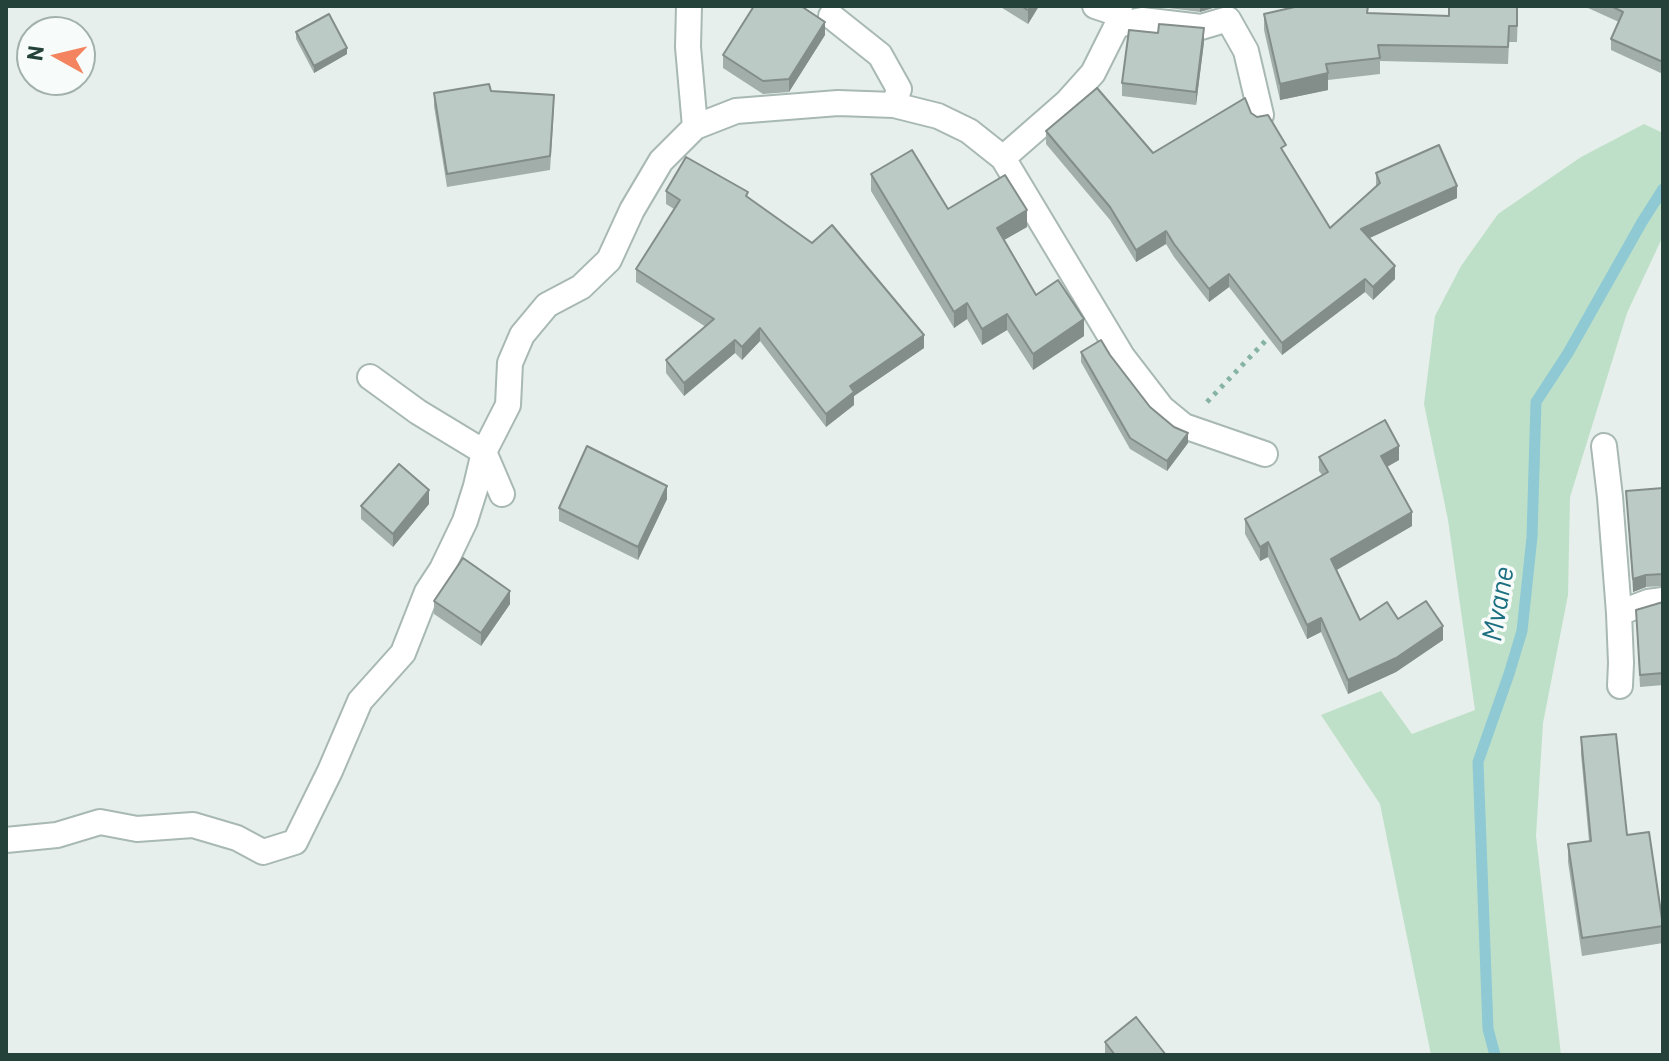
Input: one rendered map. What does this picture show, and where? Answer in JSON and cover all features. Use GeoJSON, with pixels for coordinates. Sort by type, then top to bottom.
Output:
{"type":"FeatureCollection","features":[{"type":"Feature","properties":{"kind":"street"},"geometry":{"type":"LineString","coordinates":[[689,6],[688,47],[695,127]]}},
{"type":"Feature","properties":{"kind":"street"},"geometry":{"type":"LineString","coordinates":[[1095,6],[1142,20],[1201,27],[1228,19],[1246,51],[1261,115]]}},
{"type":"Feature","properties":{"kind":"street"},"geometry":{"type":"LineString","coordinates":[[1003,158],[1067,102],[1093,73],[1119,15]]}},
{"type":"Feature","properties":{"kind":"street"},"geometry":{"type":"LineString","coordinates":[[831,16],[880,55],[899,89],[894,105]]}},
{"type":"Feature","properties":{"kind":"street"},"geometry":{"type":"LineString","coordinates":[[6,840],[57,835],[100,822],[137,829],[193,825],[237,838],[263,852],[295,842],[360,701],[403,653],[427,592],[465,521],[484,452],[508,405],[510,363],[522,335],[547,305],[581,287],[609,260],[632,210],[661,161],[695,127],[736,111],[838,103],[894,105],[938,116],[969,131],[1003,158],[1122,356],[1162,408],[1184,426],[1265,454]]}},
{"type":"Feature","properties":{"kind":"street"},"geometry":{"type":"LineString","coordinates":[[370,377],[418,412],[484,452],[502,494]]}},
{"type":"Feature","properties":{"kind":"street"},"geometry":{"type":"LineString","coordinates":[[1604,446],[1619,613],[1620,686]]}},
{"type":"Feature","properties":{"kind":"street"},"geometry":{"type":"LineString","coordinates":[[1619,613],[1663,600]]}},
{"type":"Feature","properties":{"kind":"path"},"geometry":{"type":"LineString","coordinates":[[1184,426],[1278,327]]}},
{"type":"Feature","properties":{"kind":"green space"},"geometry":{"type":"Polygon","coordinates":[[[1644,124],[1663,133],[1663,236],[1627,313],[1570,497],[1568,595],[1543,723],[1536,836],[1561,1055],[1431,1055],[1380,804],[1321,715],[1381,691],[1412,734],[1475,710],[1448,520],[1424,404],[1435,316],[1461,266],[1498,214],[1581,157],[1644,124]]]}},
{"type":"Feature","properties":{"kind":"building"},"geometry":{"type":"Polygon","coordinates":[[[754,6],[801,6],[825,22],[789,79],[763,81],[723,55],[754,6]]]}},
{"type":"Feature","properties":{"kind":"building"},"geometry":{"type":"Polygon","coordinates":[[[1299,6],[1368,6],[1367,13],[1449,16],[1449,6],[1517,6],[1517,26],[1509,26],[1508,47],[1378,45],[1380,58],[1326,64],[1328,73],[1280,84],[1264,14],[1299,6]]]}},
{"type":"Feature","properties":{"kind":"building"},"geometry":{"type":"Polygon","coordinates":[[[1611,6],[1663,6],[1663,62],[1611,39],[1623,12],[1611,6]]]}},
{"type":"Feature","properties":{"kind":"building"},"geometry":{"type":"Polygon","coordinates":[[[329,14],[347,48],[314,66],[296,32],[329,14]]]}},
{"type":"Feature","properties":{"kind":"building"},"geometry":{"type":"Polygon","coordinates":[[[1159,24],[1204,28],[1196,92],[1122,83],[1129,30],[1158,33],[1159,24]]]}},
{"type":"Feature","properties":{"kind":"building"},"geometry":{"type":"Polygon","coordinates":[[[489,84],[491,91],[554,95],[550,156],[447,174],[434,93],[489,84]]]}},
{"type":"Feature","properties":{"kind":"building"},"geometry":{"type":"Polygon","coordinates":[[[1097,88],[1153,153],[1245,98],[1251,113],[1257,117],[1268,115],[1286,145],[1281,148],[1330,228],[1380,183],[1376,173],[1439,145],[1457,186],[1361,229],[1395,266],[1373,287],[1365,279],[1282,343],[1229,274],[1209,289],[1166,231],[1136,250],[1110,207],[1046,131],[1097,88]]]}},
{"type":"Feature","properties":{"kind":"building"},"geometry":{"type":"Polygon","coordinates":[[[912,150],[948,209],[1005,175],[1027,210],[997,228],[1036,295],[1058,280],[1084,319],[1033,354],[1007,314],[982,329],[967,303],[954,312],[871,174],[912,150]]]}},
{"type":"Feature","properties":{"kind":"building"},"geometry":{"type":"Polygon","coordinates":[[[686,157],[748,192],[746,196],[812,243],[832,225],[924,335],[850,386],[854,392],[826,414],[760,328],[742,347],[735,340],[684,383],[666,360],[714,319],[636,269],[680,200],[666,191],[686,157]]]}},
{"type":"Feature","properties":{"kind":"building"},"geometry":{"type":"Polygon","coordinates":[[[1101,340],[1150,407],[1174,427],[1188,433],[1167,461],[1130,438],[1081,352],[1101,340]]]}},
{"type":"Feature","properties":{"kind":"building"},"geometry":{"type":"Polygon","coordinates":[[[1385,420],[1399,446],[1381,456],[1412,512],[1331,559],[1360,620],[1387,602],[1398,619],[1426,601],[1443,626],[1396,658],[1348,680],[1321,618],[1307,625],[1268,542],[1260,547],[1245,519],[1328,472],[1319,457],[1385,420]]]}},
{"type":"Feature","properties":{"kind":"building"},"geometry":{"type":"Polygon","coordinates":[[[587,446],[667,486],[638,547],[559,508],[587,446]]]}},
{"type":"Feature","properties":{"kind":"building"},"geometry":{"type":"Polygon","coordinates":[[[399,464],[429,490],[393,534],[361,506],[399,464]]]}},
{"type":"Feature","properties":{"kind":"building"},"geometry":{"type":"Polygon","coordinates":[[[1663,488],[1663,574],[1633,579],[1626,491],[1663,488]]]}},
{"type":"Feature","properties":{"kind":"building"},"geometry":{"type":"Polygon","coordinates":[[[463,558],[510,591],[481,633],[434,601],[463,558]]]}},
{"type":"Feature","properties":{"kind":"building"},"geometry":{"type":"Polygon","coordinates":[[[1663,602],[1663,673],[1640,675],[1636,610],[1663,602]]]}},
{"type":"Feature","properties":{"kind":"building"},"geometry":{"type":"Polygon","coordinates":[[[1616,734],[1627,835],[1649,832],[1663,926],[1582,938],[1568,844],[1591,841],[1581,737],[1616,734]]]}},
{"type":"Feature","properties":{"kind":"building"},"geometry":{"type":"Polygon","coordinates":[[[1136,1017],[1166,1055],[1115,1055],[1105,1042],[1136,1017]]]}},
{"type":"Feature","properties":{"kind":"waterway","name":"Mvane"},"geometry":{"type":"LineString","coordinates":[[1495,1055],[1488,1029],[1478,762],[1522,631],[1532,537],[1536,402],[1663,189]]}}]}
